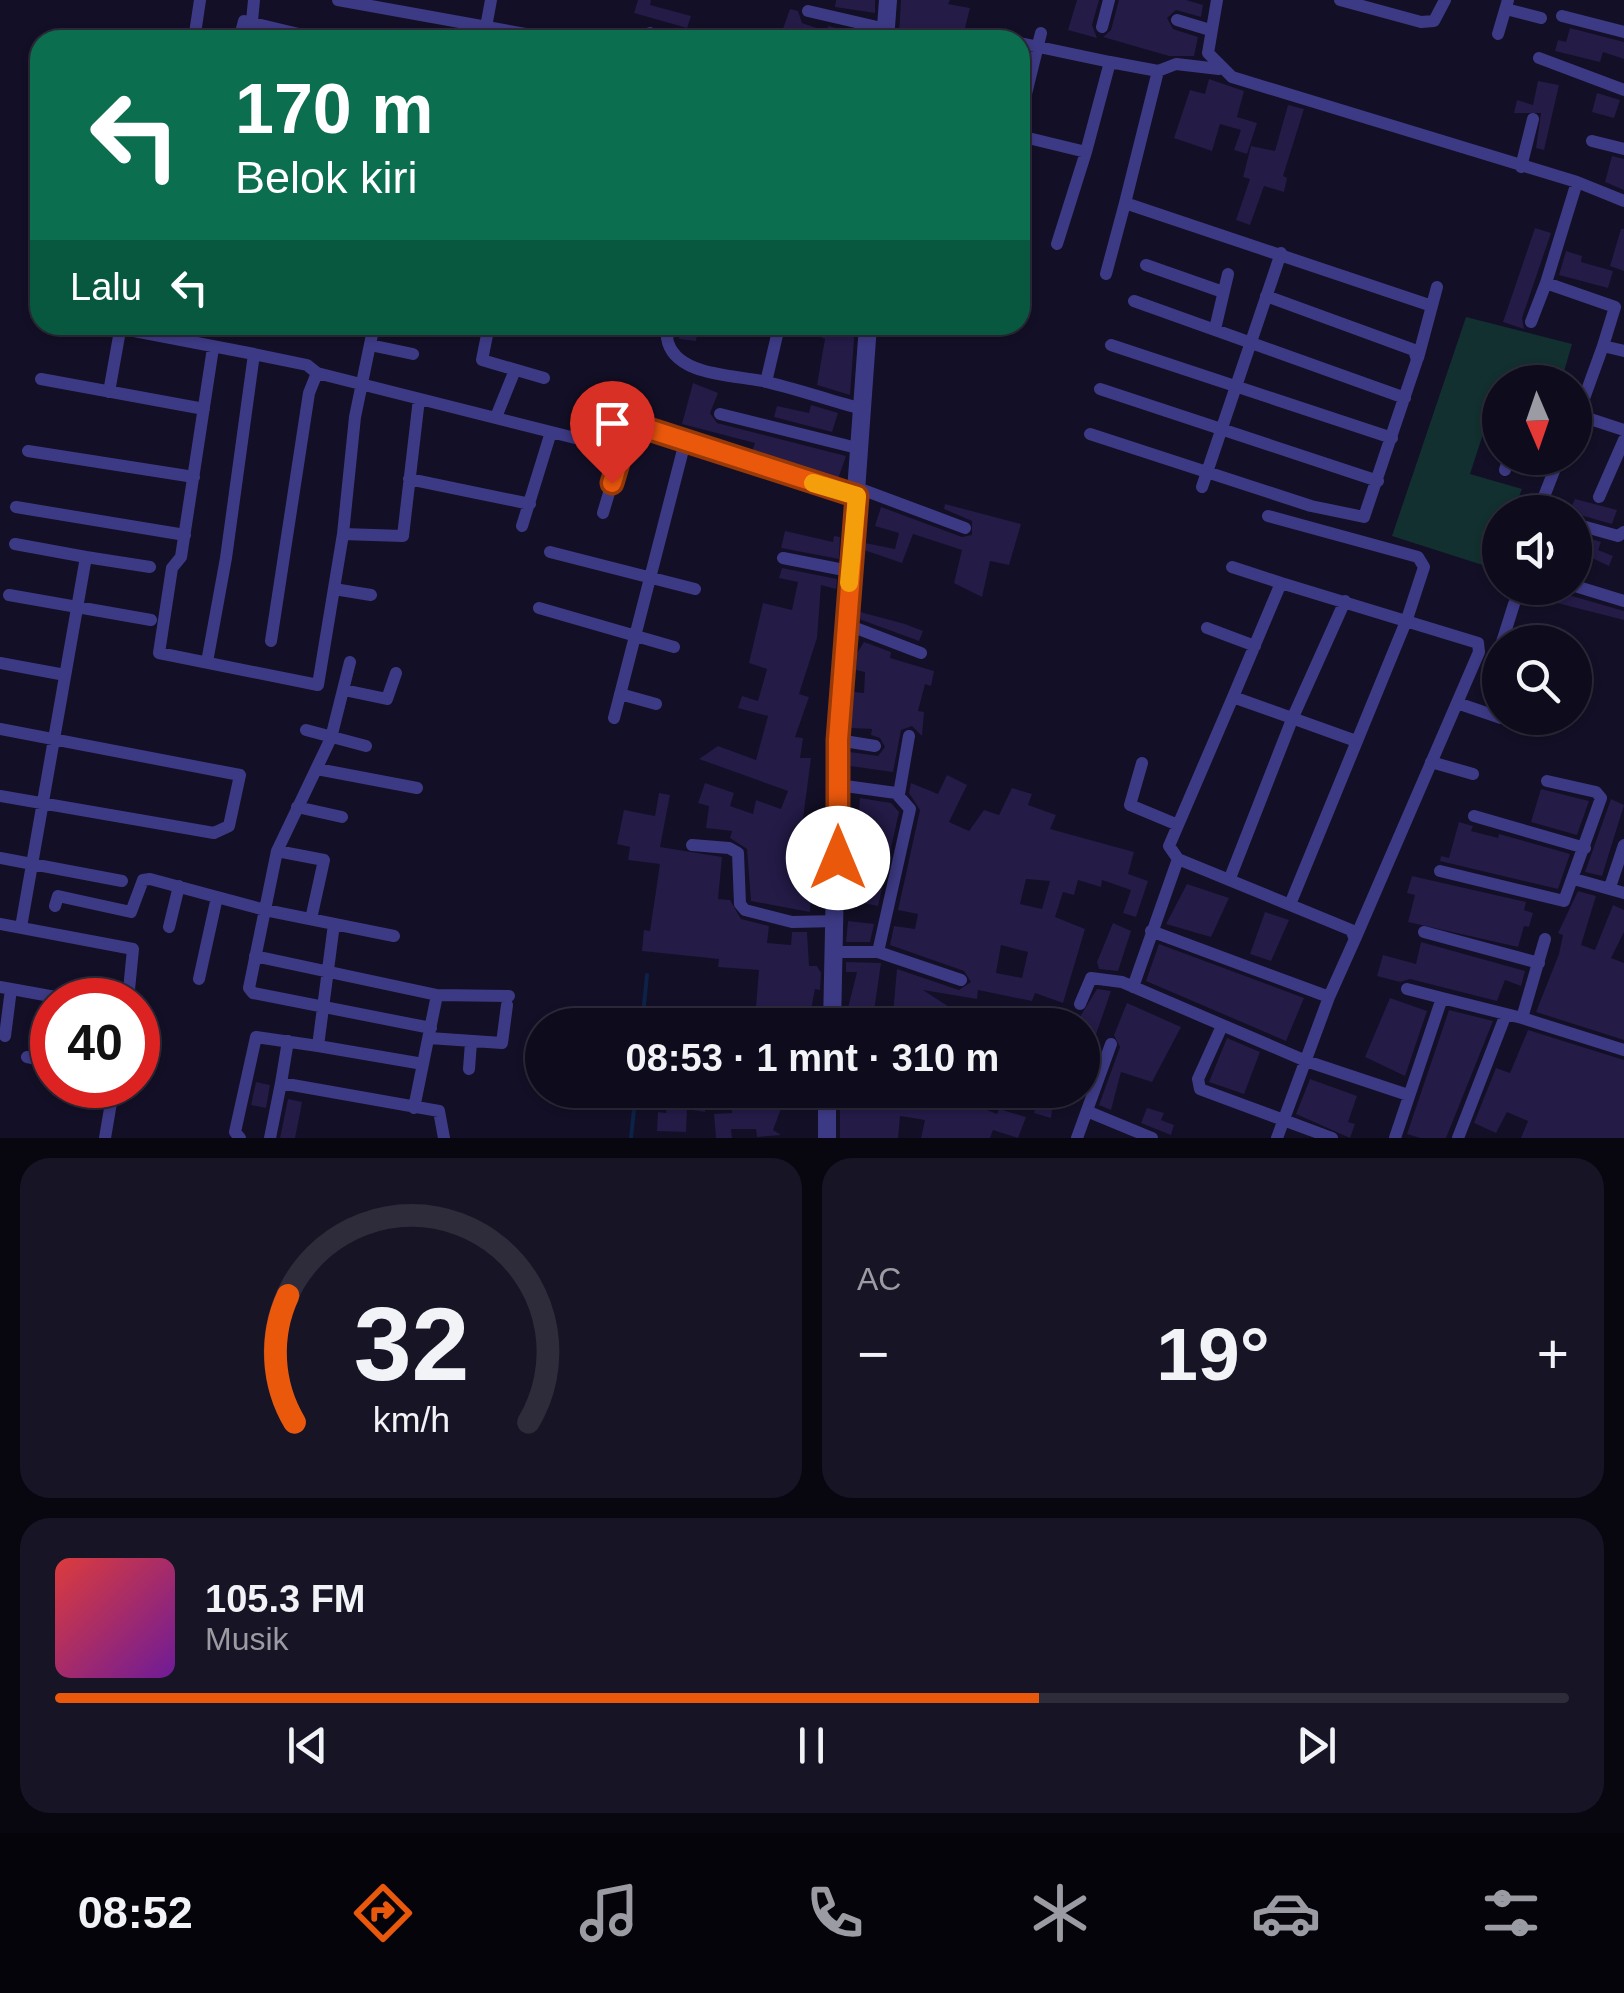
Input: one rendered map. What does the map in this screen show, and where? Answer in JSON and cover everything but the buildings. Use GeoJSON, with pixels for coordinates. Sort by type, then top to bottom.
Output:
{"type":"FeatureCollection","features":[{"type":"Feature","properties":{"kind":"street"},"geometry":{"type":"LineString","coordinates":[[196,30],[200,0]]}},
{"type":"Feature","properties":{"kind":"street"},"geometry":{"type":"LineString","coordinates":[[252,21],[254,0]]}},
{"type":"Feature","properties":{"kind":"street"},"geometry":{"type":"LineString","coordinates":[[338,0],[476,30]]}},
{"type":"Feature","properties":{"kind":"street"},"geometry":{"type":"LineString","coordinates":[[481,30],[491,0]]}},
{"type":"Feature","properties":{"kind":"street"},"geometry":{"type":"LineString","coordinates":[[885,30],[888,0]]}},
{"type":"Feature","properties":{"kind":"street"},"geometry":{"type":"LineString","coordinates":[[1102,27],[1109,0]]}},
{"type":"Feature","properties":{"kind":"street"},"geometry":{"type":"LineString","coordinates":[[1217,0],[1208,53],[1221,70]]}},
{"type":"Feature","properties":{"kind":"street"},"geometry":{"type":"LineString","coordinates":[[1340,0],[1374,4],[1434,22],[1445,0]]}},
{"type":"Feature","properties":{"kind":"street"},"geometry":{"type":"LineString","coordinates":[[1498,34],[1507,5],[1540,18]]}},
{"type":"Feature","properties":{"kind":"street"},"geometry":{"type":"LineString","coordinates":[[808,10],[870,30]]}},
{"type":"Feature","properties":{"kind":"street"},"geometry":{"type":"LineString","coordinates":[[1562,16],[1624,32]]}},
{"type":"Feature","properties":{"kind":"street"},"geometry":{"type":"LineString","coordinates":[[1177,20],[1210,30]]}},
{"type":"Feature","properties":{"kind":"street"},"geometry":{"type":"LineString","coordinates":[[242,30],[244,21],[286,30]]}},
{"type":"Feature","properties":{"kind":"street"},"geometry":{"type":"LineString","coordinates":[[1030,79],[1040,40]]}},
{"type":"Feature","properties":{"kind":"street"},"geometry":{"type":"LineString","coordinates":[[1030,41],[1040,40],[1110,62],[1158,71],[1176,64],[1221,70],[1577,182],[1624,201]]}},
{"type":"Feature","properties":{"kind":"street"},"geometry":{"type":"LineString","coordinates":[[1538,58],[1624,90]]}},
{"type":"Feature","properties":{"kind":"street"},"geometry":{"type":"LineString","coordinates":[[1057,244],[1110,62]]}},
{"type":"Feature","properties":{"kind":"street"},"geometry":{"type":"LineString","coordinates":[[1106,274],[1158,71]]}},
{"type":"Feature","properties":{"kind":"street"},"geometry":{"type":"LineString","coordinates":[[1521,167],[1533,120]]}},
{"type":"Feature","properties":{"kind":"street"},"geometry":{"type":"LineString","coordinates":[[1030,138],[1086,152]]}},
{"type":"Feature","properties":{"kind":"street"},"geometry":{"type":"LineString","coordinates":[[1592,141],[1624,149]]}},
{"type":"Feature","properties":{"kind":"street"},"geometry":{"type":"LineString","coordinates":[[1531,322],[1577,182]]}},
{"type":"Feature","properties":{"kind":"street"},"geometry":{"type":"LineString","coordinates":[[1126,203],[1432,306]]}},
{"type":"Feature","properties":{"kind":"street"},"geometry":{"type":"LineString","coordinates":[[1204,480],[1281,253]]}},
{"type":"Feature","properties":{"kind":"street"},"geometry":{"type":"LineString","coordinates":[[1146,265],[1223,292]]}},
{"type":"Feature","properties":{"kind":"street"},"geometry":{"type":"LineString","coordinates":[[1215,328],[1228,274]]}},
{"type":"Feature","properties":{"kind":"street"},"geometry":{"type":"LineString","coordinates":[[1546,283],[1615,307],[1592,375]]}},
{"type":"Feature","properties":{"kind":"street"},"geometry":{"type":"LineString","coordinates":[[1090,434],[1204,480],[1359,518],[1370,505],[1437,287]]}},
{"type":"Feature","properties":{"kind":"street"},"geometry":{"type":"LineString","coordinates":[[1266,296],[1407,344],[1417,360]]}},
{"type":"Feature","properties":{"kind":"street"},"geometry":{"type":"LineString","coordinates":[[1134,300],[1404,398]]}},
{"type":"Feature","properties":{"kind":"street"},"geometry":{"type":"LineString","coordinates":[[109,392],[119,335]]}},
{"type":"Feature","properties":{"kind":"street"},"geometry":{"type":"LineString","coordinates":[[155,335],[307,365],[317,373],[550,432],[578,437],[592,416],[630,423],[966,528]]}},
{"type":"Feature","properties":{"kind":"street"},"geometry":{"type":"LineString","coordinates":[[213,348],[185,535],[180,561],[172,568],[159,653],[318,684],[343,534],[355,417],[372,335]]}},
{"type":"Feature","properties":{"kind":"street"},"geometry":{"type":"LineString","coordinates":[[487,335],[482,360],[544,378]]}},
{"type":"Feature","properties":{"kind":"street"},"geometry":{"type":"LineString","coordinates":[[667,335],[668,346],[703,371],[766,382],[863,410]]}},
{"type":"Feature","properties":{"kind":"street"},"geometry":{"type":"LineString","coordinates":[[766,382],[777,335]]}},
{"type":"Feature","properties":{"kind":"street"},"geometry":{"type":"LineString","coordinates":[[833,1008],[838,921],[838,740],[867,335]]}},
{"type":"Feature","properties":{"kind":"street"},"geometry":{"type":"LineString","coordinates":[[370,344],[414,354]]}},
{"type":"Feature","properties":{"kind":"street"},"geometry":{"type":"LineString","coordinates":[[1111,345],[1392,438]]}},
{"type":"Feature","properties":{"kind":"street"},"geometry":{"type":"LineString","coordinates":[[1603,346],[1624,351]]}},
{"type":"Feature","properties":{"kind":"street"},"geometry":{"type":"LineString","coordinates":[[206,662],[226,558],[254,354]]}},
{"type":"Feature","properties":{"kind":"street"},"geometry":{"type":"LineString","coordinates":[[496,417],[515,370]]}},
{"type":"Feature","properties":{"kind":"street"},"geometry":{"type":"LineString","coordinates":[[271,640],[309,393],[317,373]]}},
{"type":"Feature","properties":{"kind":"street"},"geometry":{"type":"LineString","coordinates":[[41,380],[204,409]]}},
{"type":"Feature","properties":{"kind":"street"},"geometry":{"type":"LineString","coordinates":[[1100,388],[1378,481]]}},
{"type":"Feature","properties":{"kind":"street"},"geometry":{"type":"LineString","coordinates":[[343,534],[403,536],[419,399]]}},
{"type":"Feature","properties":{"kind":"street"},"geometry":{"type":"LineString","coordinates":[[720,414],[861,449]]}},
{"type":"Feature","properties":{"kind":"street"},"geometry":{"type":"LineString","coordinates":[[1592,421],[1624,430]]}},
{"type":"Feature","properties":{"kind":"street"},"geometry":{"type":"LineString","coordinates":[[602,513],[630,423]]}},
{"type":"Feature","properties":{"kind":"street"},"geometry":{"type":"LineString","coordinates":[[522,526],[550,432]]}},
{"type":"Feature","properties":{"kind":"street"},"geometry":{"type":"LineString","coordinates":[[1598,497],[1624,440]]}},
{"type":"Feature","properties":{"kind":"street"},"geometry":{"type":"LineString","coordinates":[[614,718],[685,442]]}},
{"type":"Feature","properties":{"kind":"street"},"geometry":{"type":"LineString","coordinates":[[28,451],[194,477]]}},
{"type":"Feature","properties":{"kind":"street"},"geometry":{"type":"LineString","coordinates":[[409,479],[530,504]]}},
{"type":"Feature","properties":{"kind":"street"},"geometry":{"type":"LineString","coordinates":[[16,506],[185,535]]}},
{"type":"Feature","properties":{"kind":"street"},"geometry":{"type":"LineString","coordinates":[[1268,516],[1418,558],[1424,573],[1290,902]]}},
{"type":"Feature","properties":{"kind":"street"},"geometry":{"type":"LineString","coordinates":[[1592,529],[1618,536],[1624,532]]}},
{"type":"Feature","properties":{"kind":"street"},"geometry":{"type":"LineString","coordinates":[[15,544],[150,567]]}},
{"type":"Feature","properties":{"kind":"street"},"geometry":{"type":"LineString","coordinates":[[550,552],[695,589]]}},
{"type":"Feature","properties":{"kind":"street"},"geometry":{"type":"LineString","coordinates":[[21,927],[86,556]]}},
{"type":"Feature","properties":{"kind":"street"},"geometry":{"type":"LineString","coordinates":[[783,558],[849,571]]}},
{"type":"Feature","properties":{"kind":"street"},"geometry":{"type":"LineString","coordinates":[[1232,567],[1482,643]]}},
{"type":"Feature","properties":{"kind":"street"},"geometry":{"type":"LineString","coordinates":[[1281,583],[1169,846],[1178,858],[1352,930],[1356,939]]}},
{"type":"Feature","properties":{"kind":"street"},"geometry":{"type":"LineString","coordinates":[[334,589],[370,595]]}},
{"type":"Feature","properties":{"kind":"street"},"geometry":{"type":"LineString","coordinates":[[1592,591],[1624,601]]}},
{"type":"Feature","properties":{"kind":"street"},"geometry":{"type":"LineString","coordinates":[[9,595],[151,620]]}},
{"type":"Feature","properties":{"kind":"street"},"geometry":{"type":"LineString","coordinates":[[1230,878],[1293,717],[1346,601]]}},
{"type":"Feature","properties":{"kind":"street"},"geometry":{"type":"LineString","coordinates":[[539,608],[674,647]]}},
{"type":"Feature","properties":{"kind":"street"},"geometry":{"type":"LineString","coordinates":[[848,625],[922,653]]}},
{"type":"Feature","properties":{"kind":"street"},"geometry":{"type":"LineString","coordinates":[[1208,628],[1254,646]]}},
{"type":"Feature","properties":{"kind":"street"},"geometry":{"type":"LineString","coordinates":[[1277,1138],[1329,997],[1479,652],[1478,643]]}},
{"type":"Feature","properties":{"kind":"street"},"geometry":{"type":"LineString","coordinates":[[255,956],[437,995],[508,1000],[502,1043],[471,1042],[253,993],[249,988],[255,956],[278,850],[331,738],[350,662]]}},
{"type":"Feature","properties":{"kind":"street"},"geometry":{"type":"LineString","coordinates":[[0,663],[65,675]]}},
{"type":"Feature","properties":{"kind":"street"},"geometry":{"type":"LineString","coordinates":[[344,690],[387,699],[396,673]]}},
{"type":"Feature","properties":{"kind":"street"},"geometry":{"type":"LineString","coordinates":[[620,694],[656,704]]}},
{"type":"Feature","properties":{"kind":"street"},"geometry":{"type":"LineString","coordinates":[[1233,697],[1356,741]]}},
{"type":"Feature","properties":{"kind":"street"},"geometry":{"type":"LineString","coordinates":[[1457,703],[1482,712]]}},
{"type":"Feature","properties":{"kind":"street"},"geometry":{"type":"LineString","coordinates":[[0,729],[238,771],[240,780],[229,826],[214,833],[0,796]]}},
{"type":"Feature","properties":{"kind":"street"},"geometry":{"type":"LineString","coordinates":[[306,730],[366,746]]}},
{"type":"Feature","properties":{"kind":"street"},"geometry":{"type":"LineString","coordinates":[[878,952],[910,809],[899,794],[909,736]]}},
{"type":"Feature","properties":{"kind":"street"},"geometry":{"type":"LineString","coordinates":[[838,740],[875,746]]}},
{"type":"Feature","properties":{"kind":"street"},"geometry":{"type":"LineString","coordinates":[[1431,762],[1473,774]]}},
{"type":"Feature","properties":{"kind":"street"},"geometry":{"type":"LineString","coordinates":[[1142,763],[1130,805],[1178,825]]}},
{"type":"Feature","properties":{"kind":"street"},"geometry":{"type":"LineString","coordinates":[[317,769],[417,788]]}},
{"type":"Feature","properties":{"kind":"street"},"geometry":{"type":"LineString","coordinates":[[1440,870],[1564,901],[1601,798],[1596,792],[1547,781]]}},
{"type":"Feature","properties":{"kind":"street"},"geometry":{"type":"LineString","coordinates":[[838,786],[899,794]]}},
{"type":"Feature","properties":{"kind":"street"},"geometry":{"type":"LineString","coordinates":[[296,807],[342,816]]}},
{"type":"Feature","properties":{"kind":"street"},"geometry":{"type":"LineString","coordinates":[[1474,816],[1584,848]]}},
{"type":"Feature","properties":{"kind":"street"},"geometry":{"type":"LineString","coordinates":[[692,845],[738,853],[740,904],[744,910],[792,922],[838,921]]}},
{"type":"Feature","properties":{"kind":"street"},"geometry":{"type":"LineString","coordinates":[[1610,887],[1624,845]]}},
{"type":"Feature","properties":{"kind":"street"},"geometry":{"type":"LineString","coordinates":[[278,850],[324,860],[311,919]]}},
{"type":"Feature","properties":{"kind":"street"},"geometry":{"type":"LineString","coordinates":[[0,858],[122,881]]}},
{"type":"Feature","properties":{"kind":"street"},"geometry":{"type":"LineString","coordinates":[[1133,987],[1178,858]]}},
{"type":"Feature","properties":{"kind":"street"},"geometry":{"type":"LineString","coordinates":[[58,896],[131,912],[146,878],[265,910],[394,936]]}},
{"type":"Feature","properties":{"kind":"street"},"geometry":{"type":"LineString","coordinates":[[1574,879],[1624,892]]}},
{"type":"Feature","properties":{"kind":"street"},"geometry":{"type":"LineString","coordinates":[[169,927],[179,886]]}},
{"type":"Feature","properties":{"kind":"street"},"geometry":{"type":"LineString","coordinates":[[199,979],[217,897]]}},
{"type":"Feature","properties":{"kind":"street"},"geometry":{"type":"LineString","coordinates":[[0,924],[133,949],[130,978]]}},
{"type":"Feature","properties":{"kind":"street"},"geometry":{"type":"LineString","coordinates":[[318,1046],[334,924]]}},
{"type":"Feature","properties":{"kind":"street"},"geometry":{"type":"LineString","coordinates":[[1151,930],[1329,997]]}},
{"type":"Feature","properties":{"kind":"street"},"geometry":{"type":"LineString","coordinates":[[1424,932],[1539,963]]}},
{"type":"Feature","properties":{"kind":"street"},"geometry":{"type":"LineString","coordinates":[[1522,1018],[1545,939]]}},
{"type":"Feature","properties":{"kind":"street"},"geometry":{"type":"LineString","coordinates":[[837,952],[878,952],[961,980]]}},
{"type":"Feature","properties":{"kind":"street"},"geometry":{"type":"LineString","coordinates":[[1080,1004],[1091,978],[1133,987],[1306,1062],[1408,1095]]}},
{"type":"Feature","properties":{"kind":"street"},"geometry":{"type":"LineString","coordinates":[[4,1036],[6,988]]}},
{"type":"Feature","properties":{"kind":"street"},"geometry":{"type":"LineString","coordinates":[[1407,989],[1522,1018],[1624,1050]]}},
{"type":"Feature","properties":{"kind":"street"},"geometry":{"type":"LineString","coordinates":[[414,1108],[437,995]]}},
{"type":"Feature","properties":{"kind":"street"},"geometry":{"type":"LineString","coordinates":[[1413,1138],[1396,1135],[1442,998]]}},
{"type":"Feature","properties":{"kind":"street"},"geometry":{"type":"LineString","coordinates":[[1458,1138],[1506,1014]]}},
{"type":"Feature","properties":{"kind":"street"},"geometry":{"type":"LineString","coordinates":[[1222,1026],[1198,1080],[1200,1089],[1332,1138]]}},
{"type":"Feature","properties":{"kind":"street"},"geometry":{"type":"LineString","coordinates":[[240,1138],[236,1132],[256,1037],[423,1064]]}},
{"type":"Feature","properties":{"kind":"street"},"geometry":{"type":"LineString","coordinates":[[270,1138],[288,1041]]}},
{"type":"Feature","properties":{"kind":"street"},"geometry":{"type":"LineString","coordinates":[[468,1069],[471,1042]]}},
{"type":"Feature","properties":{"kind":"street"},"geometry":{"type":"LineString","coordinates":[[1077,1138],[1111,1044]]}},
{"type":"Feature","properties":{"kind":"street"},"geometry":{"type":"LineString","coordinates":[[281,1084],[441,1112],[444,1138]]}},
{"type":"Feature","properties":{"kind":"street"},"geometry":{"type":"LineString","coordinates":[[105,1138],[110,1108]]}},
{"type":"Feature","properties":{"kind":"street"},"geometry":{"type":"LineString","coordinates":[[826,1138],[827,1108]]}},
{"type":"Feature","properties":{"kind":"street"},"geometry":{"type":"LineString","coordinates":[[1089,1112],[1152,1138]]}},
{"type":"Feature","properties":{"kind":"green space"},"geometry":{"type":"Polygon","coordinates":[[[1466,317],[1572,344],[1566,365],[1482,365],[1482,437],[1470,474],[1522,489],[1520,495],[1482,495],[1482,565],[1392,536],[1466,317]]]}},
{"type":"Feature","properties":{"kind":"waterway"},"geometry":{"type":"LineString","coordinates":[[644,1008],[647,975]]}},
{"type":"Feature","properties":{"kind":"waterway"},"geometry":{"type":"LineString","coordinates":[[631,1138],[634,1108]]}},
{"type":"Feature","properties":{"kind":"slow traffic"},"geometry":{"type":"LineString","coordinates":[[813,483],[857,496],[849,583]]}},
{"type":"Feature","properties":{"kind":"route"},"geometry":{"type":"LineString","coordinates":[[612,483],[630,423],[857,496],[838,740],[838,858]]}}]}
